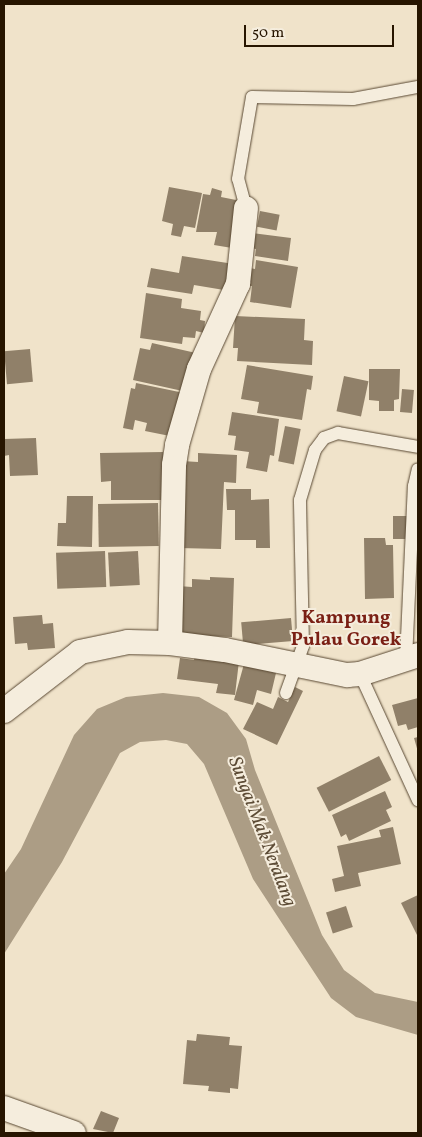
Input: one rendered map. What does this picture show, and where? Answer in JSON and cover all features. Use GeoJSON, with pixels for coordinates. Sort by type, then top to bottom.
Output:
{"type":"FeatureCollection","features":[{"type":"Feature","properties":{"kind":"street"},"geometry":{"type":"LineString","coordinates":[[170,643],[177,445],[199,368],[238,284],[246,208]]}},
{"type":"Feature","properties":{"kind":"street"},"geometry":{"type":"LineString","coordinates":[[4,710],[80,652],[128,642],[170,643],[225,650],[330,673],[360,674],[412,657]]}},
{"type":"Feature","properties":{"kind":"street"},"geometry":{"type":"LineString","coordinates":[[4,1108],[74,1133]]}},
{"type":"Feature","properties":{"kind":"lane"},"geometry":{"type":"LineString","coordinates":[[246,208],[238,179],[252,97],[353,99],[418,87]]}},
{"type":"Feature","properties":{"kind":"lane"},"geometry":{"type":"LineString","coordinates":[[286,693],[303,646],[300,500],[314,450],[324,438],[338,433],[418,448]]}},
{"type":"Feature","properties":{"kind":"lane"},"geometry":{"type":"LineString","coordinates":[[412,657],[414,486],[418,469]]}},
{"type":"Feature","properties":{"kind":"lane"},"geometry":{"type":"LineString","coordinates":[[360,674],[418,800]]}},
{"type":"Feature","properties":{"kind":"water","name":"Sungai Mak Neralang"},"geometry":{"type":"Polygon","coordinates":[[[163,693],[199,697],[227,713],[246,739],[255,770],[322,935],[344,970],[375,993],[418,1002],[418,1035],[356,1017],[331,998],[253,879],[204,764],[187,744],[166,740],[140,742],[120,753],[62,862],[4,954],[4,874],[21,849],[74,735],[97,709],[126,697],[163,693]]]}},
{"type":"Feature","properties":{"kind":"building"},"geometry":{"type":"Polygon","coordinates":[[[169,187],[202,193],[195,228],[184,226],[181,237],[171,235],[173,224],[162,221],[169,187]]]}},
{"type":"Feature","properties":{"kind":"building"},"geometry":{"type":"Polygon","coordinates":[[[212,188],[222,191],[221,197],[241,201],[232,248],[214,245],[217,232],[196,232],[203,194],[210,195],[212,188]]]}},
{"type":"Feature","properties":{"kind":"building"},"geometry":{"type":"Polygon","coordinates":[[[260,211],[280,215],[277,231],[257,227],[260,211]]]}},
{"type":"Feature","properties":{"kind":"building"},"geometry":{"type":"Polygon","coordinates":[[[252,233],[291,238],[288,261],[255,256],[256,249],[250,248],[252,233]]]}},
{"type":"Feature","properties":{"kind":"building"},"geometry":{"type":"Polygon","coordinates":[[[182,256],[234,264],[230,291],[194,285],[192,294],[147,287],[151,268],[179,273],[182,256]]]}},
{"type":"Feature","properties":{"kind":"building"},"geometry":{"type":"Polygon","coordinates":[[[256,260],[298,267],[291,308],[250,302],[252,286],[247,286],[250,268],[255,269],[256,260]]]}},
{"type":"Feature","properties":{"kind":"building"},"geometry":{"type":"Polygon","coordinates":[[[146,293],[182,299],[181,308],[201,311],[200,320],[205,321],[204,333],[196,331],[195,338],[183,337],[182,344],[140,338],[146,293]]]}},
{"type":"Feature","properties":{"kind":"building"},"geometry":{"type":"Polygon","coordinates":[[[235,316],[305,319],[304,340],[313,341],[312,365],[237,361],[238,348],[233,348],[235,316]]]}},
{"type":"Feature","properties":{"kind":"building"},"geometry":{"type":"Polygon","coordinates":[[[152,343],[196,353],[187,392],[133,380],[140,348],[150,350],[152,343]]]}},
{"type":"Feature","properties":{"kind":"building"},"geometry":{"type":"Polygon","coordinates":[[[30,349],[33,382],[7,384],[4,351],[30,349]]]}},
{"type":"Feature","properties":{"kind":"building"},"geometry":{"type":"Polygon","coordinates":[[[247,365],[313,376],[311,390],[307,389],[302,420],[257,413],[259,402],[241,399],[247,365]]]}},
{"type":"Feature","properties":{"kind":"building"},"geometry":{"type":"Polygon","coordinates":[[[369,369],[400,369],[399,399],[394,400],[394,411],[379,411],[379,401],[369,400],[369,369]]]}},
{"type":"Feature","properties":{"kind":"building"},"geometry":{"type":"Polygon","coordinates":[[[344,376],[368,381],[361,416],[337,411],[344,376]]]}},
{"type":"Feature","properties":{"kind":"building"},"geometry":{"type":"Polygon","coordinates":[[[136,383],[184,393],[175,437],[145,431],[147,423],[135,420],[133,430],[123,428],[131,388],[135,389],[136,383]]]}},
{"type":"Feature","properties":{"kind":"building"},"geometry":{"type":"Polygon","coordinates":[[[402,389],[414,390],[412,413],[400,412],[402,389]]]}},
{"type":"Feature","properties":{"kind":"building"},"geometry":{"type":"Polygon","coordinates":[[[232,412],[279,419],[274,456],[270,455],[267,472],[246,468],[249,452],[234,450],[236,436],[228,435],[232,412]]]}},
{"type":"Feature","properties":{"kind":"building"},"geometry":{"type":"Polygon","coordinates":[[[285,426],[301,429],[294,464],[278,461],[285,426]]]}},
{"type":"Feature","properties":{"kind":"building"},"geometry":{"type":"Polygon","coordinates":[[[36,438],[38,475],[10,476],[9,455],[4,456],[4,439],[36,438]]]}},
{"type":"Feature","properties":{"kind":"building"},"geometry":{"type":"Polygon","coordinates":[[[163,452],[163,500],[111,500],[111,481],[101,482],[100,453],[163,452]]]}},
{"type":"Feature","properties":{"kind":"building"},"geometry":{"type":"Polygon","coordinates":[[[198,453],[237,455],[236,483],[224,482],[221,549],[179,548],[182,461],[198,462],[198,453]]]}},
{"type":"Feature","properties":{"kind":"building"},"geometry":{"type":"Polygon","coordinates":[[[226,489],[251,489],[251,500],[269,499],[270,548],[256,548],[256,540],[235,540],[235,510],[227,510],[226,489]]]}},
{"type":"Feature","properties":{"kind":"building"},"geometry":{"type":"Polygon","coordinates":[[[67,496],[93,496],[92,547],[57,546],[58,523],[66,523],[67,496]]]}},
{"type":"Feature","properties":{"kind":"building"},"geometry":{"type":"Polygon","coordinates":[[[158,503],[159,546],[99,547],[98,504],[158,503]]]}},
{"type":"Feature","properties":{"kind":"building"},"geometry":{"type":"Polygon","coordinates":[[[393,516],[407,516],[407,539],[393,539],[393,516]]]}},
{"type":"Feature","properties":{"kind":"building"},"geometry":{"type":"Polygon","coordinates":[[[364,538],[385,538],[386,545],[393,545],[394,598],[365,599],[364,538]]]}},
{"type":"Feature","properties":{"kind":"building"},"geometry":{"type":"Polygon","coordinates":[[[105,551],[106,587],[57,589],[56,553],[105,551]]]}},
{"type":"Feature","properties":{"kind":"building"},"geometry":{"type":"Polygon","coordinates":[[[138,551],[140,585],[110,587],[108,553],[138,551]]]}},
{"type":"Feature","properties":{"kind":"building"},"geometry":{"type":"Polygon","coordinates":[[[210,577],[234,578],[232,637],[176,635],[178,586],[192,587],[192,579],[210,580],[210,577]]]}},
{"type":"Feature","properties":{"kind":"building"},"geometry":{"type":"Polygon","coordinates":[[[42,615],[43,624],[53,623],[55,648],[28,650],[27,643],[15,644],[13,617],[42,615]]]}},
{"type":"Feature","properties":{"kind":"building"},"geometry":{"type":"Polygon","coordinates":[[[291,618],[293,641],[243,645],[241,622],[291,618]]]}},
{"type":"Feature","properties":{"kind":"building"},"geometry":{"type":"Polygon","coordinates":[[[195,655],[239,661],[235,695],[216,693],[218,684],[177,679],[180,658],[194,660],[195,655]]]}},
{"type":"Feature","properties":{"kind":"building"},"geometry":{"type":"Polygon","coordinates":[[[244,664],[276,673],[271,694],[257,690],[253,705],[234,700],[244,664]]]}},
{"type":"Feature","properties":{"kind":"building"},"geometry":{"type":"Polygon","coordinates":[[[295,687],[303,691],[277,745],[243,729],[257,702],[273,709],[278,697],[288,702],[295,687]]]}},
{"type":"Feature","properties":{"kind":"building"},"geometry":{"type":"Polygon","coordinates":[[[418,698],[418,727],[408,730],[406,724],[398,726],[392,705],[418,698]]]}},
{"type":"Feature","properties":{"kind":"building"},"geometry":{"type":"Polygon","coordinates":[[[418,737],[418,752],[414,738],[418,737]]]}},
{"type":"Feature","properties":{"kind":"building"},"geometry":{"type":"Polygon","coordinates":[[[379,756],[391,780],[329,812],[317,788],[379,756]]]}},
{"type":"Feature","properties":{"kind":"building"},"geometry":{"type":"Polygon","coordinates":[[[385,791],[392,807],[386,810],[391,821],[349,841],[346,834],[341,837],[332,815],[385,791]]]}},
{"type":"Feature","properties":{"kind":"building"},"geometry":{"type":"Polygon","coordinates":[[[393,827],[401,864],[358,873],[361,886],[335,892],[332,879],[344,876],[337,846],[381,837],[379,830],[393,827]]]}},
{"type":"Feature","properties":{"kind":"building"},"geometry":{"type":"Polygon","coordinates":[[[418,895],[418,937],[401,903],[418,895]]]}},
{"type":"Feature","properties":{"kind":"building"},"geometry":{"type":"Polygon","coordinates":[[[346,906],[353,927],[333,933],[326,912],[346,906]]]}},
{"type":"Feature","properties":{"kind":"building"},"geometry":{"type":"Polygon","coordinates":[[[197,1034],[230,1037],[229,1045],[242,1046],[238,1089],[230,1088],[230,1093],[208,1091],[209,1086],[183,1084],[187,1040],[196,1041],[197,1034]]]}},
{"type":"Feature","properties":{"kind":"building"},"geometry":{"type":"Polygon","coordinates":[[[101,1111],[119,1118],[113,1133],[93,1129],[101,1111]]]}},
{"type":"Feature","properties":{"kind":"district","name":"Kampung Pulau Gorek"},"geometry":{"type":"Point","coordinates":[346,630]}}]}
